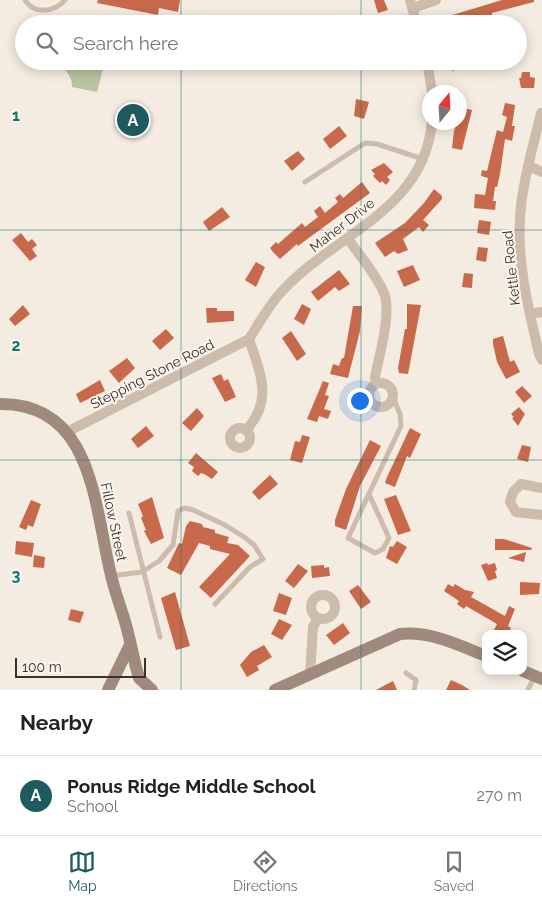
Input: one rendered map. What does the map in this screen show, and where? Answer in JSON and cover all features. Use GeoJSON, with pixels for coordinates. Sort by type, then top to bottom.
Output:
{"type":"FeatureCollection","features":[{"type":"Feature","properties":{"kind":"street"},"geometry":{"type":"LineString","coordinates":[[412,4],[436,0]]}},
{"type":"Feature","properties":{"kind":"street"},"geometry":{"type":"LineString","coordinates":[[428,70],[431,85]]}},
{"type":"Feature","properties":{"kind":"street","name":"Kettle Road"},"geometry":{"type":"LineString","coordinates":[[541,112],[520,217],[520,246],[530,314],[542,360]]}},
{"type":"Feature","properties":{"kind":"street","name":"Maher Drive"},"geometry":{"type":"LineString","coordinates":[[249,339],[267,310],[284,288],[398,198],[419,171],[424,159],[430,130]]}},
{"type":"Feature","properties":{"kind":"street"},"geometry":{"type":"LineString","coordinates":[[529,166],[542,172]]}},
{"type":"Feature","properties":{"kind":"street"},"geometry":{"type":"LineString","coordinates":[[348,239],[378,281],[385,295],[387,309],[375,377],[376,383],[369,393],[373,404],[385,406],[393,397],[391,387],[387,384],[376,383]]}},
{"type":"Feature","properties":{"kind":"street"},"geometry":{"type":"LineString","coordinates":[[530,314],[542,312]]}},
{"type":"Feature","properties":{"kind":"street"},"geometry":{"type":"LineString","coordinates":[[246,430],[256,419],[263,402],[263,381],[249,339]]}},
{"type":"Feature","properties":{"kind":"street","name":"Stepping Stone Road"},"geometry":{"type":"LineString","coordinates":[[67,432],[249,339]]}},
{"type":"Feature","properties":{"kind":"street","name":"Fillow Street"},"geometry":{"type":"LineString","coordinates":[[0,404],[16,405],[38,411],[53,419],[67,432],[80,453],[86,468],[111,576],[124,617],[139,678],[152,690]]}},
{"type":"Feature","properties":{"kind":"street"},"geometry":{"type":"LineString","coordinates":[[542,488],[522,484],[513,492],[510,502],[516,512],[542,515]]}},
{"type":"Feature","properties":{"kind":"street"},"geometry":{"type":"LineString","coordinates":[[310,675],[313,628],[318,618]]}},
{"type":"Feature","properties":{"kind":"street"},"geometry":{"type":"LineString","coordinates":[[275,690],[400,634],[419,632],[482,654]]}},
{"type":"Feature","properties":{"kind":"street"},"geometry":{"type":"LineString","coordinates":[[108,690],[130,645]]}},
{"type":"Feature","properties":{"kind":"lane"},"geometry":{"type":"LineString","coordinates":[[26,0],[33,8],[41,10],[52,9],[65,0]]}},
{"type":"Feature","properties":{"kind":"lane"},"geometry":{"type":"LineString","coordinates":[[306,182],[365,143],[377,144],[424,159]]}},
{"type":"Feature","properties":{"kind":"lane"},"geometry":{"type":"LineString","coordinates":[[368,494],[388,538],[384,549],[375,553],[348,538],[368,494],[401,426],[400,414],[393,397]]}},
{"type":"Feature","properties":{"kind":"lane"},"geometry":{"type":"LineString","coordinates":[[111,576],[142,572],[159,561],[173,544],[178,511],[186,508],[200,512],[244,537],[254,545],[263,559],[250,567],[215,604]]}},
{"type":"Feature","properties":{"kind":"lane"},"geometry":{"type":"LineString","coordinates":[[129,513],[142,572],[160,637]]}},
{"type":"Feature","properties":{"kind":"lane"},"geometry":{"type":"LineString","coordinates":[[406,673],[416,680],[414,690]]}},
{"type":"Feature","properties":{"kind":"lane"},"geometry":{"type":"LineString","coordinates":[[528,690],[533,675]]}},
{"type":"Feature","properties":{"kind":"green space"},"geometry":{"type":"Polygon","coordinates":[[[65,70],[103,70],[97,92],[72,87],[69,75],[65,70]]]}},
{"type":"Feature","properties":{"kind":"building"},"geometry":{"type":"Polygon","coordinates":[[[98,0],[180,0],[178,12],[159,8],[158,15],[97,3],[98,0]]]}},
{"type":"Feature","properties":{"kind":"building"},"geometry":{"type":"Polygon","coordinates":[[[374,0],[384,0],[388,10],[378,13],[374,0]]]}},
{"type":"Feature","properties":{"kind":"building"},"geometry":{"type":"Polygon","coordinates":[[[502,0],[534,0],[534,2],[492,13],[492,15],[452,15],[502,0]]]}},
{"type":"Feature","properties":{"kind":"building"},"geometry":{"type":"Polygon","coordinates":[[[522,72],[530,72],[530,77],[535,78],[534,88],[521,88],[519,78],[521,78],[522,72]]]}},
{"type":"Feature","properties":{"kind":"building"},"geometry":{"type":"Polygon","coordinates":[[[356,99],[369,102],[364,119],[354,116],[356,99]]]}},
{"type":"Feature","properties":{"kind":"building"},"geometry":{"type":"Polygon","coordinates":[[[505,103],[515,105],[512,126],[515,126],[512,141],[505,139],[500,174],[497,187],[495,187],[493,201],[496,201],[495,210],[474,208],[475,194],[485,195],[488,178],[481,176],[482,170],[487,171],[497,130],[503,132],[507,117],[502,115],[505,103]]]}},
{"type":"Feature","properties":{"kind":"building"},"geometry":{"type":"Polygon","coordinates":[[[467,109],[472,110],[467,130],[467,109]]]}},
{"type":"Feature","properties":{"kind":"building"},"geometry":{"type":"Polygon","coordinates":[[[339,126],[347,136],[330,149],[323,139],[339,126]]]}},
{"type":"Feature","properties":{"kind":"building"},"geometry":{"type":"Polygon","coordinates":[[[467,130],[462,150],[452,148],[454,131],[467,130]]]}},
{"type":"Feature","properties":{"kind":"building"},"geometry":{"type":"Polygon","coordinates":[[[298,151],[305,159],[292,171],[284,161],[298,151]]]}},
{"type":"Feature","properties":{"kind":"building"},"geometry":{"type":"Polygon","coordinates":[[[384,163],[393,172],[387,177],[390,180],[386,185],[382,181],[380,183],[373,176],[375,174],[371,170],[384,163]]]}},
{"type":"Feature","properties":{"kind":"building"},"geometry":{"type":"Polygon","coordinates":[[[362,182],[370,193],[298,246],[297,244],[280,259],[273,252],[270,248],[276,242],[278,244],[302,223],[305,227],[318,217],[314,211],[320,206],[325,213],[338,202],[335,198],[340,194],[343,198],[362,182]]]}},
{"type":"Feature","properties":{"kind":"building"},"geometry":{"type":"Polygon","coordinates":[[[434,189],[442,196],[442,199],[423,220],[429,225],[423,232],[419,227],[403,239],[408,250],[398,254],[394,251],[385,257],[375,243],[405,223],[434,189]]]}},
{"type":"Feature","properties":{"kind":"building"},"geometry":{"type":"Polygon","coordinates":[[[222,207],[230,217],[209,231],[203,222],[222,207]]]}},
{"type":"Feature","properties":{"kind":"building"},"geometry":{"type":"Polygon","coordinates":[[[479,220],[491,222],[489,235],[477,233],[479,220]]]}},
{"type":"Feature","properties":{"kind":"building"},"geometry":{"type":"Polygon","coordinates":[[[21,233],[28,242],[32,239],[37,245],[32,249],[37,256],[30,261],[12,240],[21,233]]]}},
{"type":"Feature","properties":{"kind":"building"},"geometry":{"type":"Polygon","coordinates":[[[478,247],[488,248],[486,262],[476,260],[478,247]]]}},
{"type":"Feature","properties":{"kind":"building"},"geometry":{"type":"Polygon","coordinates":[[[256,262],[265,267],[256,287],[245,280],[256,262]]]}},
{"type":"Feature","properties":{"kind":"building"},"geometry":{"type":"Polygon","coordinates":[[[413,265],[420,280],[404,287],[397,271],[413,265]]]}},
{"type":"Feature","properties":{"kind":"building"},"geometry":{"type":"Polygon","coordinates":[[[339,270],[350,284],[339,291],[335,287],[318,301],[311,292],[339,270]]]}},
{"type":"Feature","properties":{"kind":"building"},"geometry":{"type":"Polygon","coordinates":[[[464,273],[473,274],[472,288],[462,287],[464,273]]]}},
{"type":"Feature","properties":{"kind":"building"},"geometry":{"type":"Polygon","coordinates":[[[302,304],[311,309],[304,325],[294,319],[302,304]]]}},
{"type":"Feature","properties":{"kind":"building"},"geometry":{"type":"Polygon","coordinates":[[[407,304],[421,305],[408,374],[399,373],[398,368],[405,329],[407,329],[407,304]]]}},
{"type":"Feature","properties":{"kind":"building"},"geometry":{"type":"Polygon","coordinates":[[[23,305],[30,314],[15,326],[9,319],[23,305]]]}},
{"type":"Feature","properties":{"kind":"building"},"geometry":{"type":"Polygon","coordinates":[[[353,306],[362,306],[360,331],[348,378],[330,374],[333,364],[339,366],[342,358],[344,358],[353,306]]]}},
{"type":"Feature","properties":{"kind":"building"},"geometry":{"type":"Polygon","coordinates":[[[206,308],[217,308],[217,311],[234,311],[234,321],[207,323],[206,308]]]}},
{"type":"Feature","properties":{"kind":"building"},"geometry":{"type":"Polygon","coordinates":[[[166,329],[174,338],[160,350],[152,341],[166,329]]]}},
{"type":"Feature","properties":{"kind":"building"},"geometry":{"type":"Polygon","coordinates":[[[291,331],[306,354],[297,361],[282,338],[291,331]]]}},
{"type":"Feature","properties":{"kind":"building"},"geometry":{"type":"Polygon","coordinates":[[[503,336],[510,362],[514,360],[520,372],[506,379],[497,362],[493,344],[493,339],[503,336]]]}},
{"type":"Feature","properties":{"kind":"building"},"geometry":{"type":"Polygon","coordinates":[[[127,358],[135,368],[119,383],[109,371],[127,358]]]}},
{"type":"Feature","properties":{"kind":"building"},"geometry":{"type":"Polygon","coordinates":[[[221,374],[224,381],[228,379],[236,397],[225,402],[212,378],[221,374]]]}},
{"type":"Feature","properties":{"kind":"building"},"geometry":{"type":"Polygon","coordinates":[[[100,380],[105,391],[80,403],[76,394],[100,380]]]}},
{"type":"Feature","properties":{"kind":"building"},"geometry":{"type":"Polygon","coordinates":[[[323,381],[329,383],[325,395],[329,396],[324,409],[331,411],[328,419],[319,416],[317,422],[307,419],[323,381]]]}},
{"type":"Feature","properties":{"kind":"building"},"geometry":{"type":"Polygon","coordinates":[[[522,386],[532,396],[524,403],[515,392],[522,386]]]}},
{"type":"Feature","properties":{"kind":"building"},"geometry":{"type":"Polygon","coordinates":[[[519,407],[525,414],[518,426],[511,414],[519,407]]]}},
{"type":"Feature","properties":{"kind":"building"},"geometry":{"type":"Polygon","coordinates":[[[197,408],[204,416],[191,431],[182,423],[197,408]]]}},
{"type":"Feature","properties":{"kind":"building"},"geometry":{"type":"Polygon","coordinates":[[[146,426],[154,436],[138,448],[131,439],[146,426]]]}},
{"type":"Feature","properties":{"kind":"building"},"geometry":{"type":"Polygon","coordinates":[[[410,428],[421,434],[410,458],[407,456],[395,487],[385,483],[410,428]]]}},
{"type":"Feature","properties":{"kind":"building"},"geometry":{"type":"Polygon","coordinates":[[[302,435],[310,437],[302,463],[290,460],[295,441],[300,442],[302,435]]]}},
{"type":"Feature","properties":{"kind":"building"},"geometry":{"type":"Polygon","coordinates":[[[370,440],[381,446],[360,486],[346,530],[335,526],[335,520],[346,489],[370,440]]]}},
{"type":"Feature","properties":{"kind":"building"},"geometry":{"type":"Polygon","coordinates":[[[522,445],[531,447],[528,462],[517,459],[522,445]]]}},
{"type":"Feature","properties":{"kind":"building"},"geometry":{"type":"Polygon","coordinates":[[[196,453],[218,472],[212,479],[201,473],[198,476],[192,471],[194,467],[188,463],[196,453]]]}},
{"type":"Feature","properties":{"kind":"building"},"geometry":{"type":"Polygon","coordinates":[[[270,475],[278,484],[259,500],[252,492],[270,475]]]}},
{"type":"Feature","properties":{"kind":"building"},"geometry":{"type":"Polygon","coordinates":[[[396,495],[411,531],[398,535],[384,499],[396,495]]]}},
{"type":"Feature","properties":{"kind":"building"},"geometry":{"type":"Polygon","coordinates":[[[152,497],[164,538],[151,544],[144,531],[146,530],[141,518],[143,516],[138,504],[152,497]]]}},
{"type":"Feature","properties":{"kind":"building"},"geometry":{"type":"Polygon","coordinates":[[[31,500],[41,504],[33,527],[28,525],[26,530],[19,527],[31,500]]]}},
{"type":"Feature","properties":{"kind":"building"},"geometry":{"type":"Polygon","coordinates":[[[190,521],[202,524],[203,527],[215,530],[215,533],[229,537],[227,543],[238,545],[250,556],[211,598],[199,587],[230,554],[210,549],[210,546],[199,543],[181,575],[167,568],[179,543],[182,544],[186,526],[190,521]]]}},
{"type":"Feature","properties":{"kind":"building"},"geometry":{"type":"Polygon","coordinates":[[[495,539],[504,539],[532,548],[531,550],[495,550],[495,539]]]}},
{"type":"Feature","properties":{"kind":"building"},"geometry":{"type":"Polygon","coordinates":[[[16,541],[34,543],[32,557],[15,554],[16,541]]]}},
{"type":"Feature","properties":{"kind":"building"},"geometry":{"type":"Polygon","coordinates":[[[397,541],[407,547],[397,564],[386,558],[390,546],[393,547],[397,541]]]}},
{"type":"Feature","properties":{"kind":"building"},"geometry":{"type":"Polygon","coordinates":[[[526,552],[524,562],[508,558],[526,552]]]}},
{"type":"Feature","properties":{"kind":"building"},"geometry":{"type":"Polygon","coordinates":[[[34,555],[45,557],[44,568],[33,567],[34,555]]]}},
{"type":"Feature","properties":{"kind":"building"},"geometry":{"type":"Polygon","coordinates":[[[487,563],[488,565],[495,563],[497,570],[495,571],[497,578],[488,581],[481,565],[487,563]]]}},
{"type":"Feature","properties":{"kind":"building"},"geometry":{"type":"Polygon","coordinates":[[[298,564],[308,571],[294,588],[285,581],[298,564]]]}},
{"type":"Feature","properties":{"kind":"building"},"geometry":{"type":"Polygon","coordinates":[[[324,565],[324,568],[329,567],[330,576],[312,578],[311,566],[324,565]]]}},
{"type":"Feature","properties":{"kind":"building"},"geometry":{"type":"Polygon","coordinates":[[[520,582],[540,583],[539,594],[520,595],[520,582]]]}},
{"type":"Feature","properties":{"kind":"building"},"geometry":{"type":"Polygon","coordinates":[[[448,584],[453,587],[455,584],[465,590],[474,592],[471,597],[505,616],[509,606],[515,609],[508,626],[511,628],[510,630],[494,630],[497,624],[466,606],[464,609],[457,604],[459,601],[444,591],[448,584]]]}},
{"type":"Feature","properties":{"kind":"building"},"geometry":{"type":"Polygon","coordinates":[[[358,585],[371,602],[361,609],[349,591],[358,585]]]}},
{"type":"Feature","properties":{"kind":"building"},"geometry":{"type":"Polygon","coordinates":[[[175,592],[190,646],[176,650],[161,598],[175,592]]]}},
{"type":"Feature","properties":{"kind":"building"},"geometry":{"type":"Polygon","coordinates":[[[279,593],[292,598],[286,615],[273,611],[279,593]]]}},
{"type":"Feature","properties":{"kind":"building"},"geometry":{"type":"Polygon","coordinates":[[[71,609],[84,612],[80,623],[68,620],[71,609]]]}},
{"type":"Feature","properties":{"kind":"building"},"geometry":{"type":"Polygon","coordinates":[[[279,619],[292,625],[282,640],[271,634],[279,619]]]}},
{"type":"Feature","properties":{"kind":"building"},"geometry":{"type":"Polygon","coordinates":[[[343,623],[350,633],[334,645],[326,635],[343,623]]]}},
{"type":"Feature","properties":{"kind":"building"},"geometry":{"type":"Polygon","coordinates":[[[264,645],[272,657],[257,666],[259,670],[247,677],[240,665],[251,652],[264,645]]]}},
{"type":"Feature","properties":{"kind":"building"},"geometry":{"type":"Polygon","coordinates":[[[451,680],[462,685],[470,690],[446,690],[451,680]]]}},
{"type":"Feature","properties":{"kind":"building"},"geometry":{"type":"Polygon","coordinates":[[[393,681],[397,690],[376,690],[393,681]]]}},
{"type":"Feature","properties":{"kind":"place","name":"Ponus Ridge Middle School"},"geometry":{"type":"Point","coordinates":[133,120]}}]}
